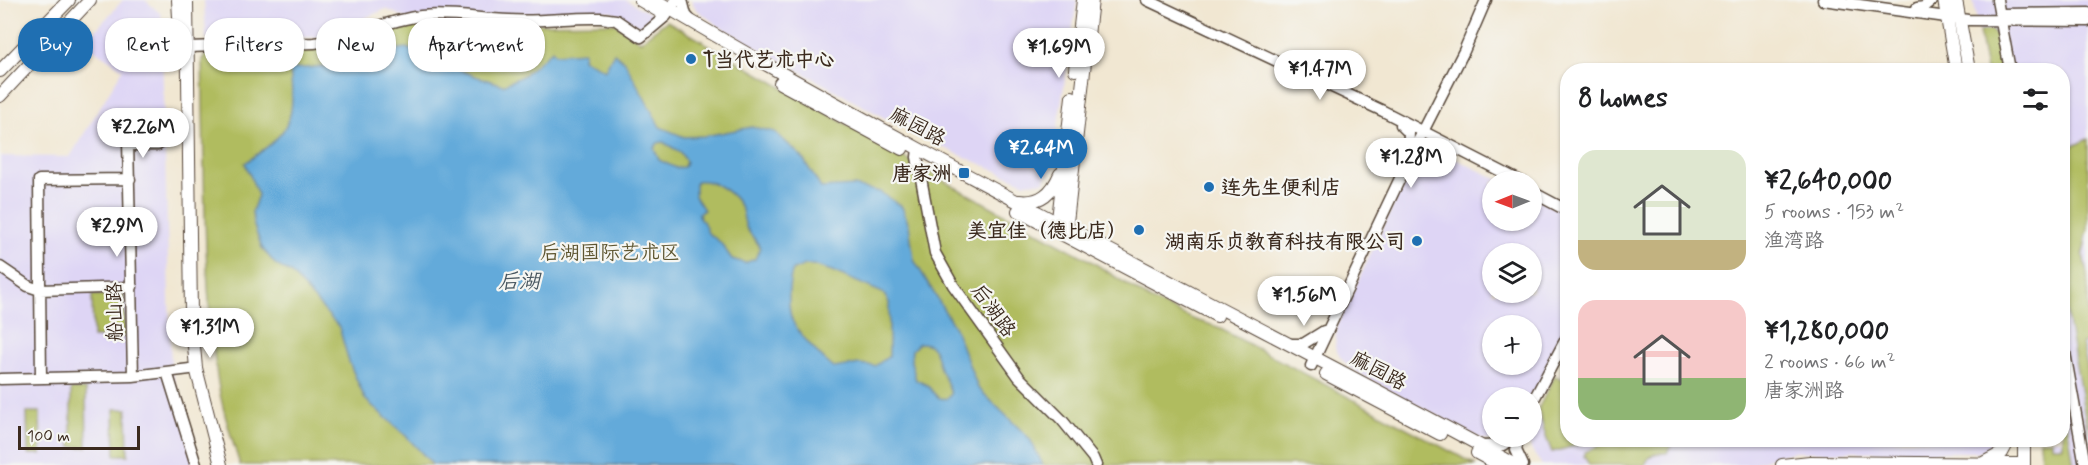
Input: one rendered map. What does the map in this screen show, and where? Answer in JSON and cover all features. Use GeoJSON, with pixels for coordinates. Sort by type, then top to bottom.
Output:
{"type":"FeatureCollection","features":[{"type":"Feature","properties":{"kind":"main road"},"geometry":{"type":"LineString","coordinates":[[0,70],[69,0]]}},
{"type":"Feature","properties":{"kind":"main road"},"geometry":{"type":"LineString","coordinates":[[0,96],[90,0]]}},
{"type":"Feature","properties":{"kind":"main road"},"geometry":{"type":"LineString","coordinates":[[178,0],[183,293],[190,369],[198,410],[215,465]]}},
{"type":"Feature","properties":{"kind":"main road"},"geometry":{"type":"LineString","coordinates":[[187,0],[187,18]]}},
{"type":"Feature","properties":{"kind":"main road","name":"麻园路"},"geometry":{"type":"LineString","coordinates":[[640,0],[665,6],[917,153],[1310,360],[1498,465]]}},
{"type":"Feature","properties":{"kind":"main road"},"geometry":{"type":"LineString","coordinates":[[1061,228],[1065,161],[1083,0]]}},
{"type":"Feature","properties":{"kind":"main road"},"geometry":{"type":"LineString","coordinates":[[1061,228],[1072,178],[1092,0]]}},
{"type":"Feature","properties":{"kind":"main road","name":"麻园路"},"geometry":{"type":"LineString","coordinates":[[665,6],[834,113],[1015,200],[1061,228],[1092,240],[1285,343],[1310,360],[1335,369],[1516,465]]}},
{"type":"Feature","properties":{"kind":"main road"},"geometry":{"type":"LineString","coordinates":[[1952,10],[1951,39],[1955,63]]}},
{"type":"Feature","properties":{"kind":"main road"},"geometry":{"type":"LineString","coordinates":[[1952,10],[1967,63]]}},
{"type":"Feature","properties":{"kind":"main road"},"geometry":{"type":"LineString","coordinates":[[188,72],[191,314],[196,368],[208,421],[222,465]]}},
{"type":"Feature","properties":{"kind":"main road"},"geometry":{"type":"LineString","coordinates":[[1015,200],[1033,201],[1046,196],[1056,183],[1065,161]]}},
{"type":"Feature","properties":{"kind":"main road"},"geometry":{"type":"LineString","coordinates":[[1072,178],[1074,215],[1082,230],[1092,240]]}},
{"type":"Feature","properties":{"kind":"main road"},"geometry":{"type":"LineString","coordinates":[[1977,464],[1991,460],[2002,453],[2006,447]]}},
{"type":"Feature","properties":{"kind":"main road"},"geometry":{"type":"LineString","coordinates":[[2010,447],[2011,465]]}},
{"type":"Feature","properties":{"kind":"main road"},"geometry":{"type":"LineString","coordinates":[[1782,465],[1810,462],[2011,465],[2024,464],[2024,447]]}},
{"type":"Feature","properties":{"kind":"street"},"geometry":{"type":"LineString","coordinates":[[682,0],[686,15],[692,22]]}},
{"type":"Feature","properties":{"kind":"street"},"geometry":{"type":"LineString","coordinates":[[1089,22],[1099,0]]}},
{"type":"Feature","properties":{"kind":"street"},"geometry":{"type":"LineString","coordinates":[[1138,0],[1402,123],[1414,123],[1427,116],[1460,60],[1486,0]]}},
{"type":"Feature","properties":{"kind":"street"},"geometry":{"type":"LineString","coordinates":[[1147,0],[1402,123],[1491,171]]}},
{"type":"Feature","properties":{"kind":"street"},"geometry":{"type":"LineString","coordinates":[[1310,360],[1326,332],[1481,0]]}},
{"type":"Feature","properties":{"kind":"street"},"geometry":{"type":"LineString","coordinates":[[1823,0],[1930,14],[1952,10]]}},
{"type":"Feature","properties":{"kind":"street"},"geometry":{"type":"LineString","coordinates":[[1847,0],[2002,17],[2088,21]]}},
{"type":"Feature","properties":{"kind":"street"},"geometry":{"type":"LineString","coordinates":[[1917,8],[1924,7],[1933,0]]}},
{"type":"Feature","properties":{"kind":"street"},"geometry":{"type":"LineString","coordinates":[[1999,0],[2011,63]]}},
{"type":"Feature","properties":{"kind":"street"},"geometry":{"type":"LineString","coordinates":[[192,47],[330,41],[358,31],[422,16],[512,21],[601,18],[616,20],[641,37],[665,6]]}},
{"type":"Feature","properties":{"kind":"street"},"geometry":{"type":"LineString","coordinates":[[2002,17],[2088,13]]}},
{"type":"Feature","properties":{"kind":"street"},"geometry":{"type":"LineString","coordinates":[[1930,14],[1946,25],[1951,39]]}},
{"type":"Feature","properties":{"kind":"street"},"geometry":{"type":"LineString","coordinates":[[1427,116],[1437,141]]}},
{"type":"Feature","properties":{"kind":"street"},"geometry":{"type":"LineString","coordinates":[[1402,123],[1409,133],[1410,152]]}},
{"type":"Feature","properties":{"kind":"street"},"geometry":{"type":"LineString","coordinates":[[1410,152],[1420,144],[1437,141],[1499,171]]}},
{"type":"Feature","properties":{"kind":"street","name":"船山路"},"geometry":{"type":"LineString","coordinates":[[133,376],[128,143],[158,145]]}},
{"type":"Feature","properties":{"kind":"street","name":"后湖路"},"geometry":{"type":"LineString","coordinates":[[917,153],[935,253],[952,285],[1019,377],[1062,420],[1093,458],[1095,465]]}},
{"type":"Feature","properties":{"kind":"street"},"geometry":{"type":"LineString","coordinates":[[41,378],[39,180],[129,178]]}},
{"type":"Feature","properties":{"kind":"street"},"geometry":{"type":"LineString","coordinates":[[1542,192],[1560,201]]}},
{"type":"Feature","properties":{"kind":"street"},"geometry":{"type":"LineString","coordinates":[[1542,197],[1560,207]]}},
{"type":"Feature","properties":{"kind":"street"},"geometry":{"type":"LineString","coordinates":[[0,267],[28,286],[40,290],[132,287]]}},
{"type":"Feature","properties":{"kind":"street"},"geometry":{"type":"LineString","coordinates":[[1285,343],[1303,344],[1326,332]]}},
{"type":"Feature","properties":{"kind":"street"},"geometry":{"type":"LineString","coordinates":[[1326,332],[1326,352],[1335,369]]}},
{"type":"Feature","properties":{"kind":"street"},"geometry":{"type":"LineString","coordinates":[[1541,387],[1560,350]]}},
{"type":"Feature","properties":{"kind":"street"},"geometry":{"type":"LineString","coordinates":[[1542,395],[1560,361]]}},
{"type":"Feature","properties":{"kind":"street"},"geometry":{"type":"LineString","coordinates":[[0,379],[133,376],[190,369]]}},
{"type":"Feature","properties":{"kind":"street"},"geometry":{"type":"LineString","coordinates":[[167,372],[196,465]]}},
{"type":"Feature","properties":{"kind":"street"},"geometry":{"type":"LineString","coordinates":[[2070,381],[2085,465]]}},
{"type":"Feature","properties":{"kind":"street"},"geometry":{"type":"LineString","coordinates":[[2070,406],[2080,465]]}},
{"type":"Feature","properties":{"kind":"street"},"geometry":{"type":"LineString","coordinates":[[1517,447],[1523,465]]}},
{"type":"Feature","properties":{"kind":"shaded area"},"geometry":{"type":"Polygon","coordinates":[[[123,0],[145,0],[161,14],[161,18],[107,18],[123,0]]]}},
{"type":"Feature","properties":{"kind":"shaded area"},"geometry":{"type":"Polygon","coordinates":[[[204,0],[626,0],[653,15],[641,27],[611,11],[518,15],[517,18],[408,19],[386,9],[365,18],[316,18],[316,37],[304,37],[304,18],[205,18],[204,0]]]}},
{"type":"Feature","properties":{"kind":"shaded area"},"geometry":{"type":"Polygon","coordinates":[[[691,0],[1077,0],[1051,170],[1043,182],[1025,183],[953,152],[883,117],[717,25],[696,9],[691,0]]]}},
{"type":"Feature","properties":{"kind":"shaded area"},"geometry":{"type":"Polygon","coordinates":[[[1973,0],[2088,0],[2088,465],[2041,465],[2040,447],[2070,447],[2070,63],[1985,63],[1973,0]]]}},
{"type":"Feature","properties":{"kind":"shaded area"},"geometry":{"type":"Polygon","coordinates":[[[105,20],[105,57],[93,49],[93,33],[105,20]]]}},
{"type":"Feature","properties":{"kind":"shaded area"},"geometry":{"type":"Polygon","coordinates":[[[121,72],[163,72],[171,368],[199,465],[0,465],[0,156],[70,157],[121,72]]]}},
{"type":"Feature","properties":{"kind":"shaded area"},"geometry":{"type":"Polygon","coordinates":[[[1431,151],[1441,152],[1482,172],[1482,231],[1542,231],[1542,201],[1560,210],[1560,347],[1538,387],[1482,387],[1482,439],[1348,366],[1335,347],[1341,317],[1414,162],[1422,155],[1431,151]]]}},
{"type":"Feature","properties":{"kind":"shaded area"},"geometry":{"type":"Polygon","coordinates":[[[1560,378],[1560,447],[1988,447],[1981,452],[1794,452],[1751,465],[1542,465],[1530,447],[1542,447],[1542,412],[1560,378]]]}},
{"type":"Feature","properties":{"kind":"green space","name":"后湖国际艺术区"},"geometry":{"type":"Polygon","coordinates":[[[667,21],[955,187],[1091,261],[1151,300],[1195,320],[1215,326],[1476,465],[240,465],[221,398],[212,337],[206,258],[202,59],[204,57],[204,72],[304,72],[304,47],[316,46],[316,72],[396,72],[396,24],[408,22],[408,72],[545,72],[545,24],[614,23],[640,41],[667,21]]]}},
{"type":"Feature","properties":{"kind":"green space"},"geometry":{"type":"Polygon","coordinates":[[[1991,30],[1997,36],[2002,63],[1985,63],[1979,31],[1991,30]]]}},
{"type":"Feature","properties":{"kind":"green space"},"geometry":{"type":"Polygon","coordinates":[[[2088,139],[2088,228],[2083,254],[2088,279],[2088,342],[2082,343],[2088,371],[2088,433],[2070,332],[2070,147],[2088,139]]]}},
{"type":"Feature","properties":{"kind":"green space"},"geometry":{"type":"Polygon","coordinates":[[[92,295],[124,295],[125,337],[93,337],[92,295]]]}},
{"type":"Feature","properties":{"kind":"green space"},"geometry":{"type":"Polygon","coordinates":[[[1555,376],[1560,378],[1560,447],[1571,447],[1552,452],[1542,423],[1542,401],[1555,376]]]}},
{"type":"Feature","properties":{"kind":"green space"},"geometry":{"type":"Polygon","coordinates":[[[71,389],[86,389],[87,447],[71,447],[71,389]]]}},
{"type":"Feature","properties":{"kind":"green space"},"geometry":{"type":"Polygon","coordinates":[[[114,409],[127,409],[128,455],[115,455],[114,409]]]}},
{"type":"Feature","properties":{"kind":"green space"},"geometry":{"type":"Polygon","coordinates":[[[27,412],[40,412],[41,454],[28,454],[27,412]]]}},
{"type":"Feature","properties":{"kind":"green space"},"geometry":{"type":"Polygon","coordinates":[[[2070,441],[2074,465],[2041,465],[2040,447],[2070,447],[2070,441]]]}},
{"type":"Feature","properties":{"kind":"green space"},"geometry":{"type":"Polygon","coordinates":[[[1596,447],[1670,447],[1667,453],[1653,455],[1645,465],[1589,465],[1584,456],[1585,452],[1596,447]]]}},
{"type":"Feature","properties":{"kind":"water","name":"后湖"},"geometry":{"type":"Polygon","coordinates":[[[406,48],[408,49],[408,72],[465,72],[503,85],[527,72],[545,72],[545,56],[552,50],[555,54],[584,52],[583,59],[605,70],[614,53],[625,62],[660,127],[684,137],[705,136],[752,127],[775,132],[802,157],[821,188],[854,186],[880,192],[902,207],[909,225],[914,260],[955,328],[978,388],[1030,439],[1043,465],[433,465],[406,436],[365,399],[349,362],[339,327],[291,273],[276,265],[262,248],[254,226],[252,212],[258,195],[245,163],[272,143],[287,125],[292,102],[290,72],[304,72],[304,68],[316,67],[316,72],[396,72],[396,50],[406,48]],[[663,142],[658,143],[654,148],[659,160],[676,168],[684,167],[686,161],[680,152],[663,142]],[[697,181],[695,196],[704,210],[699,213],[700,220],[703,221],[708,233],[720,242],[732,259],[745,263],[755,259],[760,248],[745,225],[742,210],[735,198],[717,185],[697,181]],[[805,265],[793,270],[790,281],[791,317],[796,327],[818,353],[834,368],[859,364],[875,366],[889,356],[889,302],[883,293],[832,271],[805,265]],[[919,343],[912,350],[911,361],[916,380],[927,385],[938,397],[948,398],[951,394],[933,348],[919,343]]]}},
{"type":"Feature","properties":{"kind":"place","name":"T当代艺术中心"},"geometry":{"type":"Point","coordinates":[691,59]}},
{"type":"Feature","properties":{"kind":"place","name":"唐家洲"},"geometry":{"type":"Point","coordinates":[964,173]}},
{"type":"Feature","properties":{"kind":"place","name":"连先生便利店"},"geometry":{"type":"Point","coordinates":[1209,187]}},
{"type":"Feature","properties":{"kind":"place","name":"美宜佳（德比店）"},"geometry":{"type":"Point","coordinates":[1139,230]}},
{"type":"Feature","properties":{"kind":"place","name":"湖南乐贞教育科技有限公司"},"geometry":{"type":"Point","coordinates":[1417,241]}}]}
